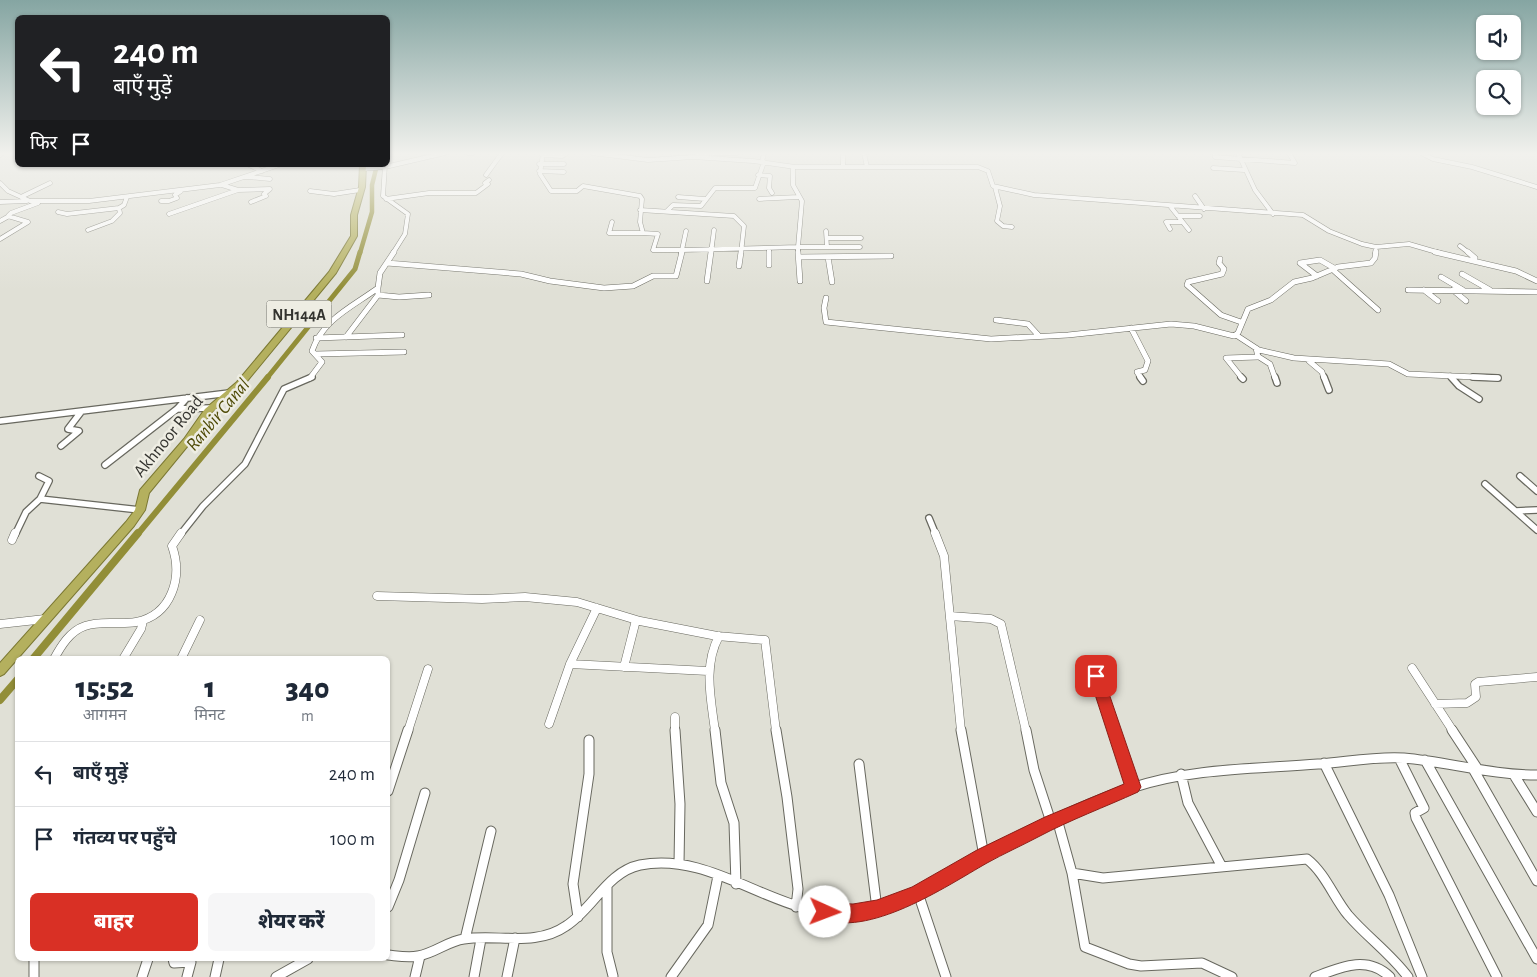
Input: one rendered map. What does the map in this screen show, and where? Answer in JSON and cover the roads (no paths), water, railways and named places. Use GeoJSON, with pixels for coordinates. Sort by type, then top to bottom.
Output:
{"type":"FeatureCollection","features":[{"type":"Feature","properties":{"kind":"highway","name":"Akhnoor Road"},"geometry":{"type":"LineString","coordinates":[[0,672],[140,510],[144,492],[188,441],[216,404],[248,375],[327,281],[354,236],[354,216],[358,199]]}},
{"type":"Feature","properties":{"kind":"street"},"geometry":{"type":"LineString","coordinates":[[23,199],[33,201]]}},
{"type":"Feature","properties":{"kind":"street"},"geometry":{"type":"LineString","coordinates":[[0,202],[93,199]]}},
{"type":"Feature","properties":{"kind":"street"},"geometry":{"type":"LineString","coordinates":[[58,212],[67,214],[119,208],[124,205],[126,199]]}},
{"type":"Feature","properties":{"kind":"street"},"geometry":{"type":"LineString","coordinates":[[161,201],[167,202],[176,199]]}},
{"type":"Feature","properties":{"kind":"street"},"geometry":{"type":"LineString","coordinates":[[169,214],[213,199]]}},
{"type":"Feature","properties":{"kind":"street"},"geometry":{"type":"LineString","coordinates":[[251,202],[260,199]]}},
{"type":"Feature","properties":{"kind":"street"},"geometry":{"type":"LineString","coordinates":[[346,336],[378,291],[380,273],[405,240],[408,214],[397,204],[384,199]]}},
{"type":"Feature","properties":{"kind":"street"},"geometry":{"type":"LineString","coordinates":[[641,199],[640,222],[644,233]]}},
{"type":"Feature","properties":{"kind":"street"},"geometry":{"type":"LineString","coordinates":[[667,211],[673,205],[701,206],[705,199],[700,199]]}},
{"type":"Feature","properties":{"kind":"street"},"geometry":{"type":"LineString","coordinates":[[759,199],[767,199]]}},
{"type":"Feature","properties":{"kind":"street"},"geometry":{"type":"LineString","coordinates":[[799,199],[802,202],[798,248],[800,281]]}},
{"type":"Feature","properties":{"kind":"street"},"geometry":{"type":"LineString","coordinates":[[998,199],[1000,206],[998,221],[1002,226],[1012,227]]}},
{"type":"Feature","properties":{"kind":"street"},"geometry":{"type":"LineString","coordinates":[[1067,199],[1273,214],[1290,213],[1308,216],[1329,231],[1376,247],[1406,244],[1516,271],[1537,281]]}},
{"type":"Feature","properties":{"kind":"street"},"geometry":{"type":"LineString","coordinates":[[1196,199],[1204,209]]}},
{"type":"Feature","properties":{"kind":"street"},"geometry":{"type":"LineString","coordinates":[[1261,199],[1273,214]]}},
{"type":"Feature","properties":{"kind":"street"},"geometry":{"type":"LineString","coordinates":[[0,221],[11,213],[41,201]]}},
{"type":"Feature","properties":{"kind":"street"},"geometry":{"type":"LineString","coordinates":[[1170,206],[1188,230]]}},
{"type":"Feature","properties":{"kind":"street"},"geometry":{"type":"LineString","coordinates":[[88,230],[112,221],[120,213],[119,208]]}},
{"type":"Feature","properties":{"kind":"street"},"geometry":{"type":"LineString","coordinates":[[640,210],[732,215],[744,226],[739,266]]}},
{"type":"Feature","properties":{"kind":"street"},"geometry":{"type":"LineString","coordinates":[[0,217],[9,216],[28,222],[0,239]]}},
{"type":"Feature","properties":{"kind":"street"},"geometry":{"type":"LineString","coordinates":[[1178,216],[1200,216]]}},
{"type":"Feature","properties":{"kind":"street"},"geometry":{"type":"LineString","coordinates":[[612,222],[609,233],[658,234],[654,251],[860,247]]}},
{"type":"Feature","properties":{"kind":"street"},"geometry":{"type":"LineString","coordinates":[[1170,228],[1166,222],[1182,222]]}},
{"type":"Feature","properties":{"kind":"street"},"geometry":{"type":"LineString","coordinates":[[707,281],[714,230]]}},
{"type":"Feature","properties":{"kind":"street"},"geometry":{"type":"LineString","coordinates":[[826,230],[827,247]]}},
{"type":"Feature","properties":{"kind":"street"},"geometry":{"type":"LineString","coordinates":[[387,263],[521,274],[550,281],[613,288],[633,286],[652,276],[676,276],[686,231]]}},
{"type":"Feature","properties":{"kind":"street"},"geometry":{"type":"LineString","coordinates":[[827,238],[861,238]]}},
{"type":"Feature","properties":{"kind":"street"},"geometry":{"type":"LineString","coordinates":[[1460,246],[1478,261]]}},
{"type":"Feature","properties":{"kind":"street"},"geometry":{"type":"LineString","coordinates":[[1236,335],[1248,309],[1271,300],[1290,284],[1317,276],[1333,268],[1371,262],[1375,258],[1376,247]]}},
{"type":"Feature","properties":{"kind":"street"},"geometry":{"type":"LineString","coordinates":[[769,248],[769,266]]}},
{"type":"Feature","properties":{"kind":"street"},"geometry":{"type":"LineString","coordinates":[[799,257],[891,256]]}},
{"type":"Feature","properties":{"kind":"street"},"geometry":{"type":"LineString","coordinates":[[828,257],[832,282]]}},
{"type":"Feature","properties":{"kind":"street"},"geometry":{"type":"LineString","coordinates":[[1220,259],[1219,263],[1224,269],[1222,274],[1188,282],[1187,285],[1221,315],[1241,322]]}},
{"type":"Feature","properties":{"kind":"street"},"geometry":{"type":"LineString","coordinates":[[1317,276],[1300,263],[1320,260],[1333,268],[1366,296],[1378,310]]}},
{"type":"Feature","properties":{"kind":"street"},"geometry":{"type":"LineString","coordinates":[[1462,274],[1491,291]]}},
{"type":"Feature","properties":{"kind":"street"},"geometry":{"type":"LineString","coordinates":[[1441,277],[1464,291]]}},
{"type":"Feature","properties":{"kind":"street"},"geometry":{"type":"LineString","coordinates":[[1408,290],[1537,292]]}},
{"type":"Feature","properties":{"kind":"street"},"geometry":{"type":"LineString","coordinates":[[1424,290],[1438,301]]}},
{"type":"Feature","properties":{"kind":"street"},"geometry":{"type":"LineString","coordinates":[[1453,290],[1466,301]]}},
{"type":"Feature","properties":{"kind":"street"},"geometry":{"type":"LineString","coordinates":[[56,656],[79,629],[92,625],[143,621],[159,610],[170,597],[176,586],[178,558],[172,546],[203,506],[245,464],[284,389],[307,381],[316,373],[322,362],[312,351],[316,338],[336,315],[378,291],[399,297],[429,295]]}},
{"type":"Feature","properties":{"kind":"street"},"geometry":{"type":"LineString","coordinates":[[826,298],[824,306],[825,320],[829,322],[922,330],[991,339],[1171,324],[1194,326],[1229,336],[1236,335],[1256,348],[1278,355],[1306,359],[1389,364],[1405,373],[1498,378]]}},
{"type":"Feature","properties":{"kind":"street"},"geometry":{"type":"LineString","coordinates":[[996,320],[1028,324],[1039,336]]}},
{"type":"Feature","properties":{"kind":"street"},"geometry":{"type":"LineString","coordinates":[[1131,328],[1142,346],[1148,361],[1145,370],[1137,372],[1143,381]]}},
{"type":"Feature","properties":{"kind":"street"},"geometry":{"type":"LineString","coordinates":[[316,338],[402,334]]}},
{"type":"Feature","properties":{"kind":"street"},"geometry":{"type":"LineString","coordinates":[[1256,348],[1259,357]]}},
{"type":"Feature","properties":{"kind":"street"},"geometry":{"type":"LineString","coordinates":[[316,354],[404,352]]}},
{"type":"Feature","properties":{"kind":"street"},"geometry":{"type":"LineString","coordinates":[[1243,379],[1226,358],[1259,357],[1270,364],[1277,383]]}},
{"type":"Feature","properties":{"kind":"street"},"geometry":{"type":"LineString","coordinates":[[1306,359],[1320,368],[1329,390]]}},
{"type":"Feature","properties":{"kind":"street"},"geometry":{"type":"LineString","coordinates":[[1450,376],[1459,386],[1479,399]]}},
{"type":"Feature","properties":{"kind":"street"},"geometry":{"type":"LineString","coordinates":[[0,421],[182,403],[229,393]]}},
{"type":"Feature","properties":{"kind":"street"},"geometry":{"type":"LineString","coordinates":[[105,465],[182,403],[216,404]]}},
{"type":"Feature","properties":{"kind":"street"},"geometry":{"type":"LineString","coordinates":[[61,446],[79,432],[68,429],[80,414]]}},
{"type":"Feature","properties":{"kind":"street"},"geometry":{"type":"LineString","coordinates":[[12,540],[26,512],[40,499],[49,481],[39,476]]}},
{"type":"Feature","properties":{"kind":"street"},"geometry":{"type":"LineString","coordinates":[[1520,476],[1537,491]]}},
{"type":"Feature","properties":{"kind":"street"},"geometry":{"type":"LineString","coordinates":[[1485,484],[1537,530]]}},
{"type":"Feature","properties":{"kind":"street"},"geometry":{"type":"LineString","coordinates":[[40,499],[140,510]]}},
{"type":"Feature","properties":{"kind":"street"},"geometry":{"type":"LineString","coordinates":[[1516,511],[1537,510]]}},
{"type":"Feature","properties":{"kind":"street"},"geometry":{"type":"LineString","coordinates":[[930,518],[944,556],[963,746],[984,856]]}},
{"type":"Feature","properties":{"kind":"street"},"geometry":{"type":"LineString","coordinates":[[377,596],[482,599],[525,597],[576,602],[636,620],[719,636],[761,638],[767,643],[770,697],[787,797],[798,889],[796,907]]}},
{"type":"Feature","properties":{"kind":"street"},"geometry":{"type":"LineString","coordinates":[[549,724],[570,664],[597,608]]}},
{"type":"Feature","properties":{"kind":"street"},"geometry":{"type":"LineString","coordinates":[[950,616],[991,619],[1001,624],[1020,699],[1034,770],[1072,873],[1083,945],[1088,950],[1141,966],[1202,963],[1232,977]]}},
{"type":"Feature","properties":{"kind":"street"},"geometry":{"type":"LineString","coordinates":[[0,624],[47,619]]}},
{"type":"Feature","properties":{"kind":"street"},"geometry":{"type":"LineString","coordinates":[[182,656],[200,620]]}},
{"type":"Feature","properties":{"kind":"street"},"geometry":{"type":"LineString","coordinates":[[624,666],[636,620]]}},
{"type":"Feature","properties":{"kind":"street"},"geometry":{"type":"LineString","coordinates":[[125,656],[141,629],[143,621]]}},
{"type":"Feature","properties":{"kind":"street"},"geometry":{"type":"LineString","coordinates":[[719,636],[713,647],[708,671],[721,783],[734,823],[736,884]]}},
{"type":"Feature","properties":{"kind":"street"},"geometry":{"type":"LineString","coordinates":[[1090,660],[1133,787]]}},
{"type":"Feature","properties":{"kind":"street"},"geometry":{"type":"LineString","coordinates":[[570,664],[708,671]]}},
{"type":"Feature","properties":{"kind":"street"},"geometry":{"type":"LineString","coordinates":[[1412,668],[1474,768],[1537,881]]}},
{"type":"Feature","properties":{"kind":"street"},"geometry":{"type":"LineString","coordinates":[[391,774],[428,669]]}},
{"type":"Feature","properties":{"kind":"street"},"geometry":{"type":"LineString","coordinates":[[1435,704],[1471,702],[1476,697],[1475,684],[1478,682],[1535,679]]}},
{"type":"Feature","properties":{"kind":"street"},"geometry":{"type":"LineString","coordinates":[[675,717],[675,754],[680,804],[679,864]]}},
{"type":"Feature","properties":{"kind":"street"},"geometry":{"type":"LineString","coordinates":[[578,918],[572,884],[589,774],[589,740]]}},
{"type":"Feature","properties":{"kind":"street"},"geometry":{"type":"LineString","coordinates":[[1398,758],[1424,808],[1415,813],[1416,818],[1497,977]]}},
{"type":"Feature","properties":{"kind":"street"},"geometry":{"type":"LineString","coordinates":[[390,955],[420,956],[465,939],[515,938],[554,933],[578,918],[606,887],[626,870],[640,865],[660,863],[679,864],[718,876],[811,912],[853,913],[877,909],[918,893],[984,856],[1054,821],[1133,787],[1158,778],[1181,774],[1398,758],[1425,760],[1514,775],[1537,775]]}},
{"type":"Feature","properties":{"kind":"street"},"geometry":{"type":"LineString","coordinates":[[1425,760],[1537,959]]}},
{"type":"Feature","properties":{"kind":"street"},"geometry":{"type":"LineString","coordinates":[[1324,763],[1396,911],[1422,977]]}},
{"type":"Feature","properties":{"kind":"street"},"geometry":{"type":"LineString","coordinates":[[859,764],[877,909]]}},
{"type":"Feature","properties":{"kind":"street"},"geometry":{"type":"LineString","coordinates":[[1181,774],[1188,803],[1208,836],[1222,867]]}},
{"type":"Feature","properties":{"kind":"street"},"geometry":{"type":"LineString","coordinates":[[1514,775],[1537,812]]}},
{"type":"Feature","properties":{"kind":"street"},"geometry":{"type":"LineString","coordinates":[[390,903],[399,880],[425,793]]}},
{"type":"Feature","properties":{"kind":"street"},"geometry":{"type":"LineString","coordinates":[[465,939],[491,831]]}},
{"type":"Feature","properties":{"kind":"street"},"geometry":{"type":"LineString","coordinates":[[1072,873],[1103,878],[1301,858],[1310,860],[1342,908],[1394,956],[1408,977]]}},
{"type":"Feature","properties":{"kind":"street"},"geometry":{"type":"LineString","coordinates":[[671,977],[683,958],[701,941],[706,930],[718,876]]}},
{"type":"Feature","properties":{"kind":"street"},"geometry":{"type":"LineString","coordinates":[[606,887],[607,952],[612,976]]}},
{"type":"Feature","properties":{"kind":"street"},"geometry":{"type":"LineString","coordinates":[[918,893],[946,977]]}},
{"type":"Feature","properties":{"kind":"street"},"geometry":{"type":"LineString","coordinates":[[508,977],[515,938]]}},
{"type":"Feature","properties":{"kind":"street"},"geometry":{"type":"LineString","coordinates":[[474,977],[481,939]]}},
{"type":"Feature","properties":{"kind":"street"},"geometry":{"type":"LineString","coordinates":[[415,977],[420,956]]}},
{"type":"Feature","properties":{"kind":"street"},"geometry":{"type":"LineString","coordinates":[[34,961],[34,977]]}},
{"type":"Feature","properties":{"kind":"street"},"geometry":{"type":"LineString","coordinates":[[142,977],[147,961]]}},
{"type":"Feature","properties":{"kind":"street"},"geometry":{"type":"LineString","coordinates":[[174,961],[174,963],[191,962],[187,977]]}},
{"type":"Feature","properties":{"kind":"street"},"geometry":{"type":"LineString","coordinates":[[215,977],[219,961]]}},
{"type":"Feature","properties":{"kind":"street"},"geometry":{"type":"LineString","coordinates":[[276,977],[304,961]]}},
{"type":"Feature","properties":{"kind":"street"},"geometry":{"type":"LineString","coordinates":[[1315,977],[1355,964],[1374,966],[1384,971],[1390,977]]}},
{"type":"Feature","properties":{"kind":"waterway","name":"Ranbir Canal"},"geometry":{"type":"LineString","coordinates":[[360,253],[372,212],[372,199]]}},
{"type":"Feature","properties":{"kind":"waterway","name":"Ranbir Canal"},"geometry":{"type":"LineString","coordinates":[[267,378],[355,269],[360,252]]}},
{"type":"Feature","properties":{"kind":"waterway","name":"Ranbir Canal"},"geometry":{"type":"LineString","coordinates":[[137,535],[268,377]]}},
{"type":"Feature","properties":{"kind":"waterway","name":"Ranbir Canal"},"geometry":{"type":"LineString","coordinates":[[36,656],[138,533]]}},
{"type":"Feature","properties":{"kind":"waterway","name":"Ranbir Canal"},"geometry":{"type":"LineString","coordinates":[[0,700],[15,682]]}}]}
